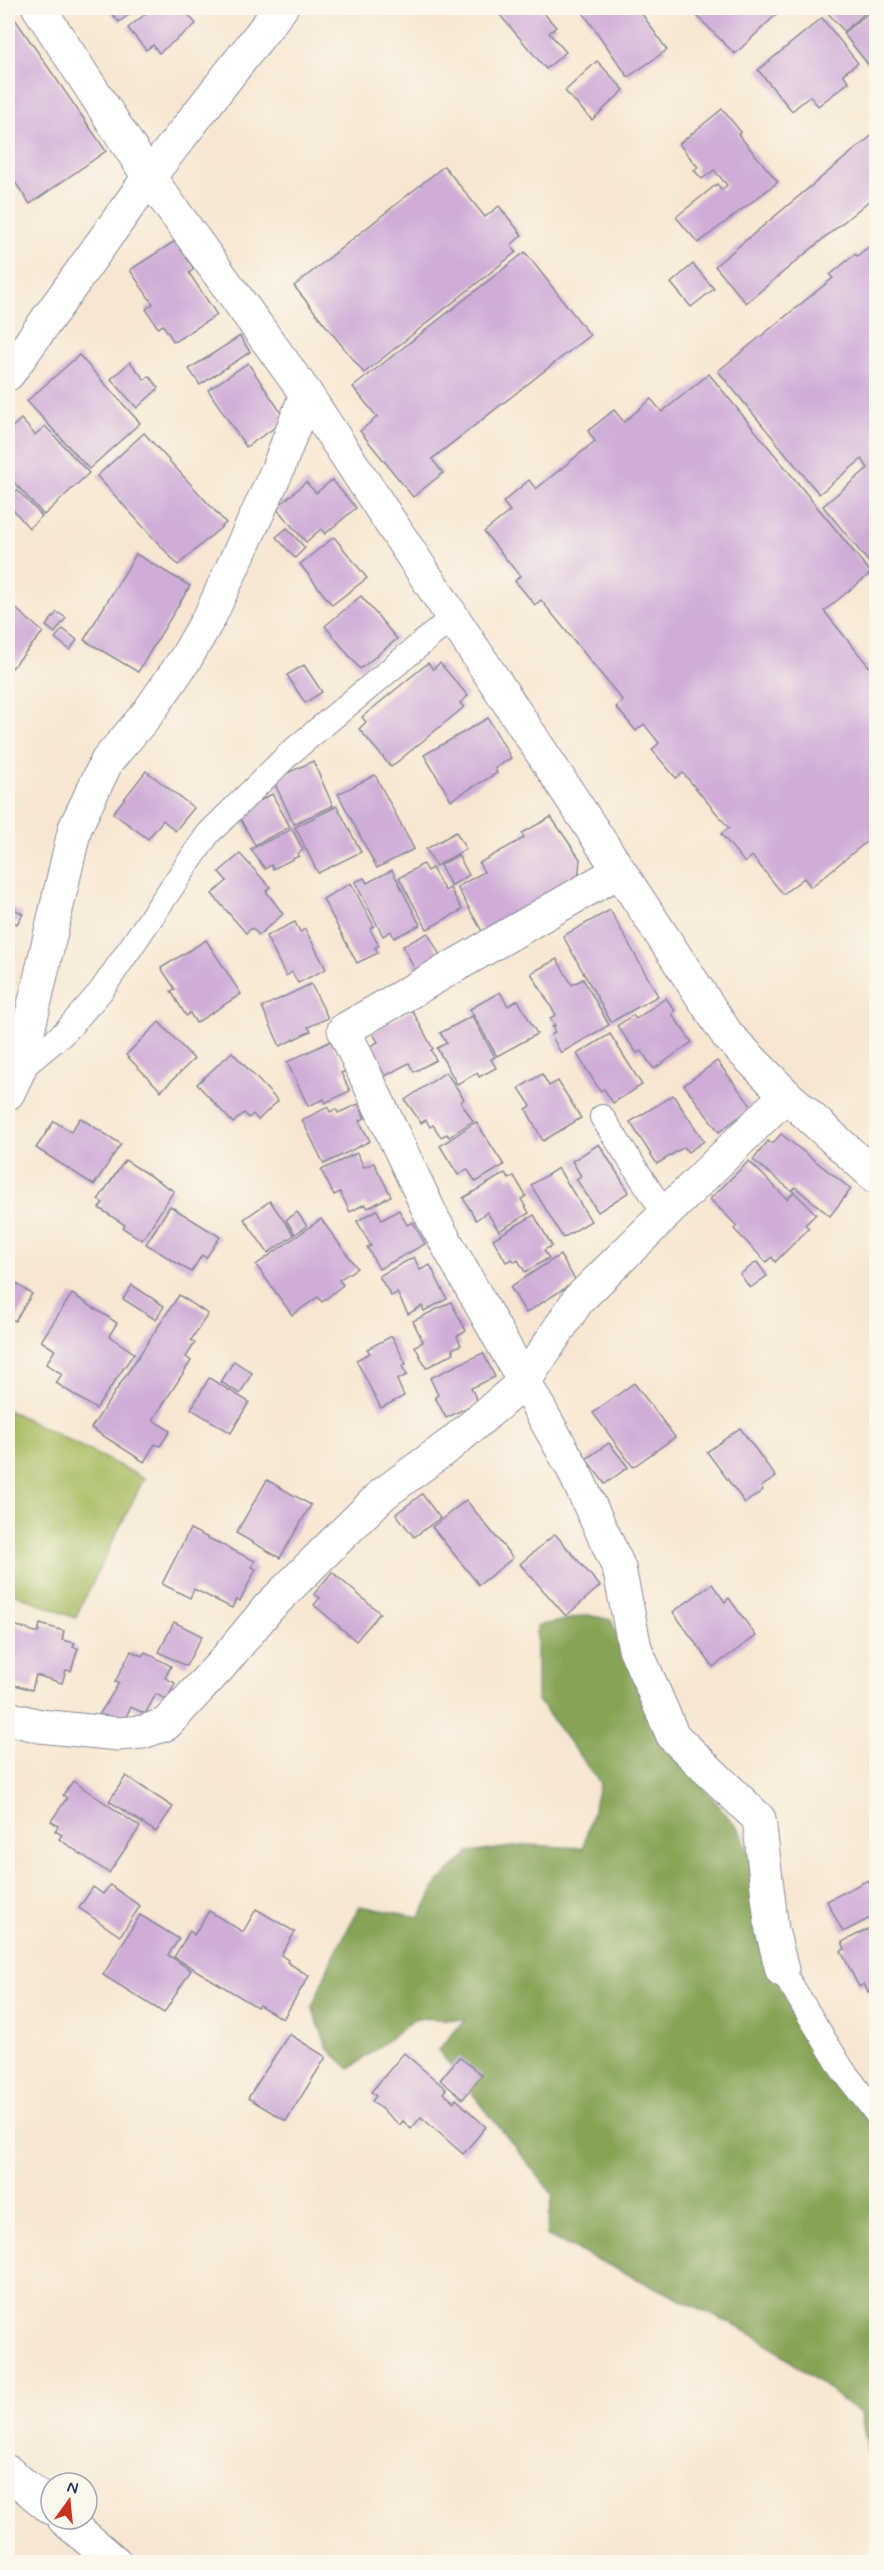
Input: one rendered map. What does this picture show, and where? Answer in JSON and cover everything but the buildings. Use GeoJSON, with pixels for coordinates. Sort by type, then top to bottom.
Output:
{"type":"FeatureCollection","features":[{"type":"Feature","properties":{"kind":"street"},"geometry":{"type":"LineString","coordinates":[[39,8],[149,177],[306,394],[728,1036],[786,1095],[876,1178]]}},
{"type":"Feature","properties":{"kind":"street"},"geometry":{"type":"LineString","coordinates":[[8,374],[149,177],[281,8]]}},
{"type":"Feature","properties":{"kind":"street"},"geometry":{"type":"LineString","coordinates":[[13,1081],[75,828],[107,761],[148,713],[186,657],[211,614],[277,471],[306,394]]}},
{"type":"Feature","properties":{"kind":"street"},"geometry":{"type":"LineString","coordinates":[[619,871],[344,1030],[433,1219],[572,1467],[619,1568],[636,1648],[673,1736],[759,1819],[772,1930],[782,1970]]}},
{"type":"Feature","properties":{"kind":"street"},"geometry":{"type":"LineString","coordinates":[[8,1718],[40,1726],[118,1734],[143,1732],[166,1724],[221,1665],[269,1607],[374,1502],[451,1444],[524,1382],[578,1300],[786,1095]]}},
{"type":"Feature","properties":{"kind":"street"},"geometry":{"type":"LineString","coordinates":[[8,2472],[39,2498]]}},
{"type":"Feature","properties":{"kind":"street"},"geometry":{"type":"LineString","coordinates":[[78,2531],[115,2562]]}},
{"type":"Feature","properties":{"kind":"lane"},"geometry":{"type":"LineString","coordinates":[[13,1081],[65,1032],[101,991],[208,834],[290,753],[452,618]]}},
{"type":"Feature","properties":{"kind":"lane"},"geometry":{"type":"LineString","coordinates":[[602,1117],[665,1214]]}},
{"type":"Feature","properties":{"kind":"lane"},"geometry":{"type":"LineString","coordinates":[[782,1970],[842,2069],[876,2113]]}},
{"type":"Feature","properties":{"kind":"green space"},"geometry":{"type":"Polygon","coordinates":[[[8,1410],[144,1478],[75,1618],[9,1591],[13,1581],[8,1578],[8,1410]]]}},
{"type":"Feature","properties":{"kind":"green space"},"geometry":{"type":"Polygon","coordinates":[[[588,1615],[611,1620],[643,1700],[671,1753],[742,1834],[815,2045],[876,2133],[876,2499],[861,2414],[758,2337],[546,2235],[553,2195],[438,2050],[465,2020],[416,2018],[350,2069],[328,2049],[312,2007],[330,1963],[360,1906],[420,1917],[438,1882],[469,1853],[526,1845],[583,1848],[600,1783],[537,1699],[537,1626],[588,1615]]]}}]}
